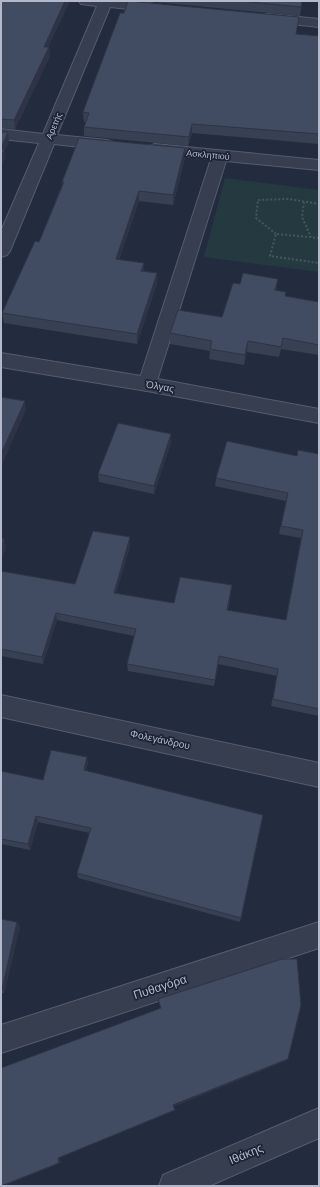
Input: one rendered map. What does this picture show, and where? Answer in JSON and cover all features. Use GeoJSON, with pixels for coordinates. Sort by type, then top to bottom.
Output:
{"type":"FeatureCollection","features":[{"type":"Feature","properties":{"kind":"street"},"geometry":{"type":"LineString","coordinates":[[86,1],[168,9]]}},
{"type":"Feature","properties":{"kind":"street","name":"Αρετής"},"geometry":{"type":"LineString","coordinates":[[1,251],[105,2]]}},
{"type":"Feature","properties":{"kind":"street"},"geometry":{"type":"LineString","coordinates":[[256,17],[319,23]]}},
{"type":"Feature","properties":{"kind":"street"},"geometry":{"type":"LineString","coordinates":[[1,134],[119,146]]}},
{"type":"Feature","properties":{"kind":"street","name":"Ασκληπιού"},"geometry":{"type":"LineString","coordinates":[[142,148],[319,165]]}},
{"type":"Feature","properties":{"kind":"street"},"geometry":{"type":"LineString","coordinates":[[147,384],[220,156]]}},
{"type":"Feature","properties":{"kind":"street","name":"Όλγας"},"geometry":{"type":"LineString","coordinates":[[1,360],[147,384],[319,416]]}},
{"type":"Feature","properties":{"kind":"street","name":"Φολεγάνδρου"},"geometry":{"type":"LineString","coordinates":[[1,706],[319,775]]}},
{"type":"Feature","properties":{"kind":"street","name":"Πυθαγόρα"},"geometry":{"type":"LineString","coordinates":[[1,1039],[319,935]]}},
{"type":"Feature","properties":{"kind":"street","name":"Ιθάκης"},"geometry":{"type":"LineString","coordinates":[[174,1186],[319,1123]]}},
{"type":"Feature","properties":{"kind":"path"},"geometry":{"type":"LineString","coordinates":[[319,204],[289,199],[258,200],[256,218],[276,234],[319,238]]}},
{"type":"Feature","properties":{"kind":"path"},"geometry":{"type":"LineString","coordinates":[[304,202],[302,216],[311,237]]}},
{"type":"Feature","properties":{"kind":"path"},"geometry":{"type":"LineString","coordinates":[[276,234],[270,256],[319,263]]}},
{"type":"Feature","properties":{"kind":"green space"},"geometry":{"type":"Polygon","coordinates":[[[225,178],[319,190],[319,272],[204,257],[225,178]]]}},
{"type":"Feature","properties":{"kind":"building"},"geometry":{"type":"Polygon","coordinates":[[[1,1],[65,1],[44,47],[49,47],[14,120],[1,119],[1,1]]]}},
{"type":"Feature","properties":{"kind":"building"},"geometry":{"type":"Polygon","coordinates":[[[128,1],[299,17],[296,34],[319,36],[319,134],[192,124],[189,137],[84,127],[89,113],[83,112],[120,13],[124,13],[128,1]]]}},
{"type":"Feature","properties":{"kind":"building"},"geometry":{"type":"Polygon","coordinates":[[[240,1],[302,1],[301,7],[240,1]]]}},
{"type":"Feature","properties":{"kind":"building"},"geometry":{"type":"Polygon","coordinates":[[[1,132],[8,132],[1,148],[1,132]]]}},
{"type":"Feature","properties":{"kind":"building"},"geometry":{"type":"Polygon","coordinates":[[[79,138],[185,148],[173,195],[139,191],[116,259],[144,263],[141,271],[157,273],[137,334],[2,313],[35,241],[39,242],[64,182],[62,182],[79,138]]]}},
{"type":"Feature","properties":{"kind":"building"},"geometry":{"type":"Polygon","coordinates":[[[243,273],[278,279],[275,290],[286,292],[285,296],[319,302],[319,345],[283,338],[281,347],[248,341],[245,355],[210,349],[212,341],[170,333],[178,310],[222,317],[233,283],[240,284],[243,273]]]}},
{"type":"Feature","properties":{"kind":"building"},"geometry":{"type":"Polygon","coordinates":[[[1,397],[25,401],[1,454],[1,397]]]}},
{"type":"Feature","properties":{"kind":"building"},"geometry":{"type":"Polygon","coordinates":[[[118,423],[171,434],[154,486],[98,474],[118,423]]]}},
{"type":"Feature","properties":{"kind":"building"},"geometry":{"type":"Polygon","coordinates":[[[227,441],[297,456],[298,450],[319,454],[319,709],[273,699],[278,669],[219,656],[215,680],[127,664],[136,629],[56,613],[42,657],[1,649],[1,571],[75,584],[93,531],[130,537],[114,593],[174,603],[180,577],[232,585],[227,610],[286,620],[303,530],[281,526],[288,493],[216,478],[227,441]]]}},
{"type":"Feature","properties":{"kind":"building"},"geometry":{"type":"Polygon","coordinates":[[[1,539],[4,539],[1,548],[1,539]]]}},
{"type":"Feature","properties":{"kind":"building"},"geometry":{"type":"Polygon","coordinates":[[[51,750],[87,757],[84,770],[263,815],[241,918],[77,873],[91,828],[36,816],[28,844],[1,839],[1,771],[43,780],[51,750]]]}},
{"type":"Feature","properties":{"kind":"building"},"geometry":{"type":"Polygon","coordinates":[[[1,919],[17,922],[2,989],[1,989],[1,919]]]}},
{"type":"Feature","properties":{"kind":"building"},"geometry":{"type":"Polygon","coordinates":[[[282,959],[297,959],[301,1005],[288,1059],[173,1105],[175,1110],[58,1158],[59,1163],[1,1186],[1,1068],[161,1008],[158,999],[282,959]]]}}]}
